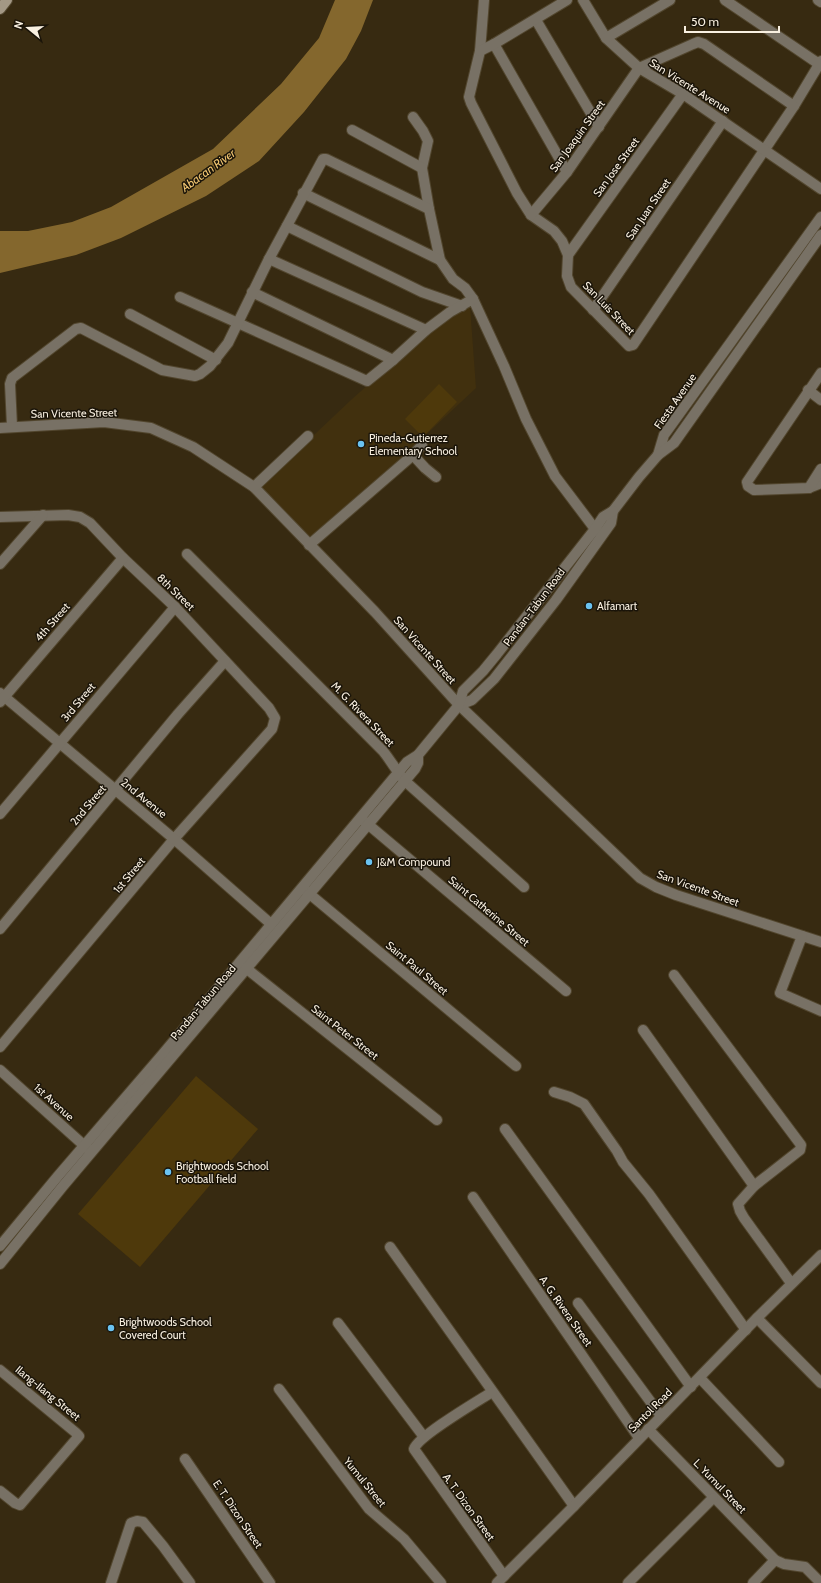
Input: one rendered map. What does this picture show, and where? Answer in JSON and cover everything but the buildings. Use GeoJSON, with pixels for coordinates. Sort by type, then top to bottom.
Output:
{"type":"FeatureCollection","features":[{"type":"Feature","properties":{"kind":"street"},"geometry":{"type":"LineString","coordinates":[[0,10],[7,0]]}},
{"type":"Feature","properties":{"kind":"street","name":"San Luis Street"},"geometry":{"type":"LineString","coordinates":[[484,0],[480,51],[469,97],[517,193],[531,215],[554,231],[562,241],[568,255],[567,276],[571,287],[629,346],[633,344],[794,106],[820,62]]}},
{"type":"Feature","properties":{"kind":"street"},"geometry":{"type":"LineString","coordinates":[[480,51],[536,20],[567,0]]}},
{"type":"Feature","properties":{"kind":"street","name":"San Vicente Avenue"},"geometry":{"type":"LineString","coordinates":[[583,0],[606,38],[639,68],[683,94],[821,189]]}},
{"type":"Feature","properties":{"kind":"street"},"geometry":{"type":"LineString","coordinates":[[606,38],[670,0]]}},
{"type":"Feature","properties":{"kind":"street"},"geometry":{"type":"LineString","coordinates":[[725,0],[820,62]]}},
{"type":"Feature","properties":{"kind":"street"},"geometry":{"type":"LineString","coordinates":[[536,20],[599,127]]}},
{"type":"Feature","properties":{"kind":"street"},"geometry":{"type":"LineString","coordinates":[[639,68],[698,42],[704,44],[794,106]]}},
{"type":"Feature","properties":{"kind":"street"},"geometry":{"type":"LineString","coordinates":[[494,44],[567,172]]}},
{"type":"Feature","properties":{"kind":"street","name":"San Joaquin Street"},"geometry":{"type":"LineString","coordinates":[[531,215],[567,172],[639,68]]}},
{"type":"Feature","properties":{"kind":"street","name":"San Jose Street"},"geometry":{"type":"LineString","coordinates":[[568,255],[683,94]]}},
{"type":"Feature","properties":{"kind":"street"},"geometry":{"type":"LineString","coordinates":[[413,117],[428,140],[422,168],[440,260],[453,279],[465,288],[473,299],[504,366],[526,419],[555,476],[599,532]]}},
{"type":"Feature","properties":{"kind":"street","name":"San Juan Street"},"geometry":{"type":"LineString","coordinates":[[593,310],[723,121]]}},
{"type":"Feature","properties":{"kind":"street"},"geometry":{"type":"LineString","coordinates":[[352,130],[422,168]]}},
{"type":"Feature","properties":{"kind":"street"},"geometry":{"type":"LineString","coordinates":[[12,426],[10,384],[12,378],[76,329],[81,328],[162,370],[195,376],[200,374],[216,360],[228,343],[239,323],[252,292],[303,193],[321,162],[326,159],[429,209]]}},
{"type":"Feature","properties":{"kind":"street"},"geometry":{"type":"LineString","coordinates":[[303,193],[440,260]]}},
{"type":"Feature","properties":{"kind":"street","name":"Fiesta Avenue"},"geometry":{"type":"LineString","coordinates":[[658,455],[664,435],[821,217]]}},
{"type":"Feature","properties":{"kind":"street"},"geometry":{"type":"LineString","coordinates":[[287,226],[422,292],[462,306]]}},
{"type":"Feature","properties":{"kind":"street"},"geometry":{"type":"LineString","coordinates":[[658,455],[674,443],[821,235]]}},
{"type":"Feature","properties":{"kind":"street"},"geometry":{"type":"LineString","coordinates":[[269,259],[426,330]]}},
{"type":"Feature","properties":{"kind":"street"},"geometry":{"type":"LineString","coordinates":[[252,292],[393,360]]}},
{"type":"Feature","properties":{"kind":"street"},"geometry":{"type":"LineString","coordinates":[[180,297],[367,381],[426,330],[473,299]]}},
{"type":"Feature","properties":{"kind":"street"},"geometry":{"type":"LineString","coordinates":[[130,314],[216,360]]}},
{"type":"Feature","properties":{"kind":"street"},"geometry":{"type":"LineString","coordinates":[[821,373],[808,390],[747,482],[748,486],[754,490],[809,488],[821,483]]}},
{"type":"Feature","properties":{"kind":"street"},"geometry":{"type":"LineString","coordinates":[[808,390],[821,400]]}},
{"type":"Feature","properties":{"kind":"street"},"geometry":{"type":"LineString","coordinates":[[695,394],[704,401]]}},
{"type":"Feature","properties":{"kind":"street","name":"San Vicente Street"},"geometry":{"type":"LineString","coordinates":[[0,428],[12,426],[104,422],[151,428],[193,447],[254,488],[374,612],[459,705],[640,878],[656,888],[821,942]]}},
{"type":"Feature","properties":{"kind":"street"},"geometry":{"type":"LineString","coordinates":[[254,488],[308,436]]}},
{"type":"Feature","properties":{"kind":"street"},"geometry":{"type":"LineString","coordinates":[[309,545],[422,445]]}},
{"type":"Feature","properties":{"kind":"street"},"geometry":{"type":"LineString","coordinates":[[413,454],[425,468],[436,477]]}},
{"type":"Feature","properties":{"kind":"street","name":"Pandan-Tabun Road"},"geometry":{"type":"LineString","coordinates":[[0,1246],[88,1149],[243,966],[306,890],[360,818],[409,760],[418,755],[459,705],[463,691],[497,654],[574,555],[611,523],[616,506],[658,455]]}},
{"type":"Feature","properties":{"kind":"street"},"geometry":{"type":"LineString","coordinates":[[809,488],[821,469]]}},
{"type":"Feature","properties":{"kind":"street","name":"8th Street"},"geometry":{"type":"LineString","coordinates":[[0,517],[68,515],[80,517],[90,523],[123,558],[175,607],[269,708],[275,718]]}},
{"type":"Feature","properties":{"kind":"street"},"geometry":{"type":"LineString","coordinates":[[0,564],[42,516]]}},
{"type":"Feature","properties":{"kind":"street","name":"Pandan-Tabun Road"},"geometry":{"type":"LineString","coordinates":[[459,705],[472,700],[494,679],[584,562],[599,532]]}},
{"type":"Feature","properties":{"kind":"street","name":"M. G. Rivera Street"},"geometry":{"type":"LineString","coordinates":[[187,554],[383,751],[392,761],[398,773],[405,781],[524,887]]}},
{"type":"Feature","properties":{"kind":"street"},"geometry":{"type":"LineString","coordinates":[[574,555],[584,562]]}},
{"type":"Feature","properties":{"kind":"street","name":"4th Street"},"geometry":{"type":"LineString","coordinates":[[1,697],[123,558]]}},
{"type":"Feature","properties":{"kind":"street"},"geometry":{"type":"LineString","coordinates":[[546,592],[556,600]]}},
{"type":"Feature","properties":{"kind":"street","name":"3rd Street"},"geometry":{"type":"LineString","coordinates":[[0,814],[175,607]]}},
{"type":"Feature","properties":{"kind":"street"},"geometry":{"type":"LineString","coordinates":[[497,654],[507,662]]}},
{"type":"Feature","properties":{"kind":"street","name":"2nd Street"},"geometry":{"type":"LineString","coordinates":[[0,929],[116,791],[178,714],[225,661]]}},
{"type":"Feature","properties":{"kind":"street"},"geometry":{"type":"LineString","coordinates":[[483,671],[494,679]]}},
{"type":"Feature","properties":{"kind":"street","name":"2nd Avenue"},"geometry":{"type":"LineString","coordinates":[[1,697],[59,743],[174,839],[271,924]]}},
{"type":"Feature","properties":{"kind":"street","name":"1st Street"},"geometry":{"type":"LineString","coordinates":[[0,1047],[174,839],[272,729],[275,718]]}},
{"type":"Feature","properties":{"kind":"street","name":"Pandan-Tabun Road"},"geometry":{"type":"LineString","coordinates":[[243,966],[271,924],[306,890],[368,825],[405,781],[418,763],[418,755]]}},
{"type":"Feature","properties":{"kind":"street","name":"Saint Catherine Street"},"geometry":{"type":"LineString","coordinates":[[360,818],[566,991]]}},
{"type":"Feature","properties":{"kind":"street","name":"Saint Paul Street"},"geometry":{"type":"LineString","coordinates":[[306,890],[516,1066]]}},
{"type":"Feature","properties":{"kind":"street"},"geometry":{"type":"LineString","coordinates":[[802,936],[780,993],[821,1011]]}},
{"type":"Feature","properties":{"kind":"street","name":"Saint Peter Street"},"geometry":{"type":"LineString","coordinates":[[243,966],[437,1120]]}},
{"type":"Feature","properties":{"kind":"street"},"geometry":{"type":"LineString","coordinates":[[674,975],[801,1144],[800,1150],[754,1186],[738,1204],[740,1210],[791,1284]]}},
{"type":"Feature","properties":{"kind":"street"},"geometry":{"type":"LineString","coordinates":[[643,1030],[754,1186]]}},
{"type":"Feature","properties":{"kind":"street","name":"1st Avenue"},"geometry":{"type":"LineString","coordinates":[[0,1070],[88,1149]]}},
{"type":"Feature","properties":{"kind":"street"},"geometry":{"type":"LineString","coordinates":[[554,1092],[570,1097],[584,1104],[623,1162],[649,1194],[746,1330]]}},
{"type":"Feature","properties":{"kind":"street"},"geometry":{"type":"LineString","coordinates":[[505,1129],[690,1387]]}},
{"type":"Feature","properties":{"kind":"street","name":"Pandan-Tabun Road"},"geometry":{"type":"LineString","coordinates":[[0,1264],[88,1149]]}},
{"type":"Feature","properties":{"kind":"street","name":"A. G. Rivera Street"},"geometry":{"type":"LineString","coordinates":[[473,1197],[639,1438]]}},
{"type":"Feature","properties":{"kind":"street"},"geometry":{"type":"LineString","coordinates":[[390,1247],[574,1506]]}},
{"type":"Feature","properties":{"kind":"street","name":"Santol Road"},"geometry":{"type":"LineString","coordinates":[[500,1580],[700,1378],[757,1318],[821,1255]]}},
{"type":"Feature","properties":{"kind":"street"},"geometry":{"type":"LineString","coordinates":[[578,1303],[661,1416]]}},
{"type":"Feature","properties":{"kind":"street"},"geometry":{"type":"LineString","coordinates":[[757,1318],[821,1383]]}},
{"type":"Feature","properties":{"kind":"street"},"geometry":{"type":"LineString","coordinates":[[338,1323],[424,1437],[459,1412],[492,1392]]}},
{"type":"Feature","properties":{"kind":"street","name":"Ilang-Ilang Street"},"geometry":{"type":"LineString","coordinates":[[0,1370],[79,1436],[20,1505],[15,1503],[0,1491]]}},
{"type":"Feature","properties":{"kind":"street"},"geometry":{"type":"LineString","coordinates":[[700,1378],[779,1462]]}},
{"type":"Feature","properties":{"kind":"street","name":"Yumul Street"},"geometry":{"type":"LineString","coordinates":[[279,1389],[368,1509],[404,1539],[441,1583]]}},
{"type":"Feature","properties":{"kind":"street","name":"L. Yumul Street"},"geometry":{"type":"LineString","coordinates":[[648,1429],[775,1560]]}},
{"type":"Feature","properties":{"kind":"street","name":"A. T. Dizon Street"},"geometry":{"type":"LineString","coordinates":[[424,1437],[415,1444],[415,1453],[500,1580]]}},
{"type":"Feature","properties":{"kind":"street","name":"E. T. Dizon Street"},"geometry":{"type":"LineString","coordinates":[[185,1459],[270,1583]]}},
{"type":"Feature","properties":{"kind":"street"},"geometry":{"type":"LineString","coordinates":[[628,1583],[714,1498]]}},
{"type":"Feature","properties":{"kind":"street"},"geometry":{"type":"LineString","coordinates":[[111,1583],[131,1523],[137,1521],[143,1522],[190,1583]]}},
{"type":"Feature","properties":{"kind":"street"},"geometry":{"type":"LineString","coordinates":[[753,1583],[775,1560],[784,1564],[805,1567],[821,1583]]}},
{"type":"Feature","properties":{"kind":"shaded area","name":"Pineda-Gutierrez Elementary School"},"geometry":{"type":"Polygon","coordinates":[[[470,306],[476,388],[312,541],[259,487],[351,400],[422,337],[470,306]]]}},
{"type":"Feature","properties":{"kind":"shaded area"},"geometry":{"type":"Polygon","coordinates":[[[439,384],[457,402],[423,437],[405,419],[439,384]]]}},
{"type":"Feature","properties":{"kind":"shaded area","name":"Brightwoods School Football field"},"geometry":{"type":"Polygon","coordinates":[[[196,1076],[258,1129],[140,1267],[78,1214],[196,1076]]]}},
{"type":"Feature","properties":{"kind":"water","name":"Abacan River"},"geometry":{"type":"Polygon","coordinates":[[[335,0],[373,0],[361,31],[346,59],[304,112],[259,161],[206,196],[121,238],[76,255],[0,273],[0,231],[28,231],[72,222],[111,207],[213,149],[281,84],[319,38],[335,0]]]}},
{"type":"Feature","properties":{"kind":"place","name":"Pineda-Gutierrez Elementary School"},"geometry":{"type":"Point","coordinates":[361,444]}},
{"type":"Feature","properties":{"kind":"place","name":"Alfamart"},"geometry":{"type":"Point","coordinates":[589,606]}},
{"type":"Feature","properties":{"kind":"place","name":"J&M Compound"},"geometry":{"type":"Point","coordinates":[369,862]}},
{"type":"Feature","properties":{"kind":"place","name":"Brightwoods School Football field"},"geometry":{"type":"Point","coordinates":[168,1172]}},
{"type":"Feature","properties":{"kind":"place","name":"Brightwoods School Covered Court"},"geometry":{"type":"Point","coordinates":[111,1328]}}]}
